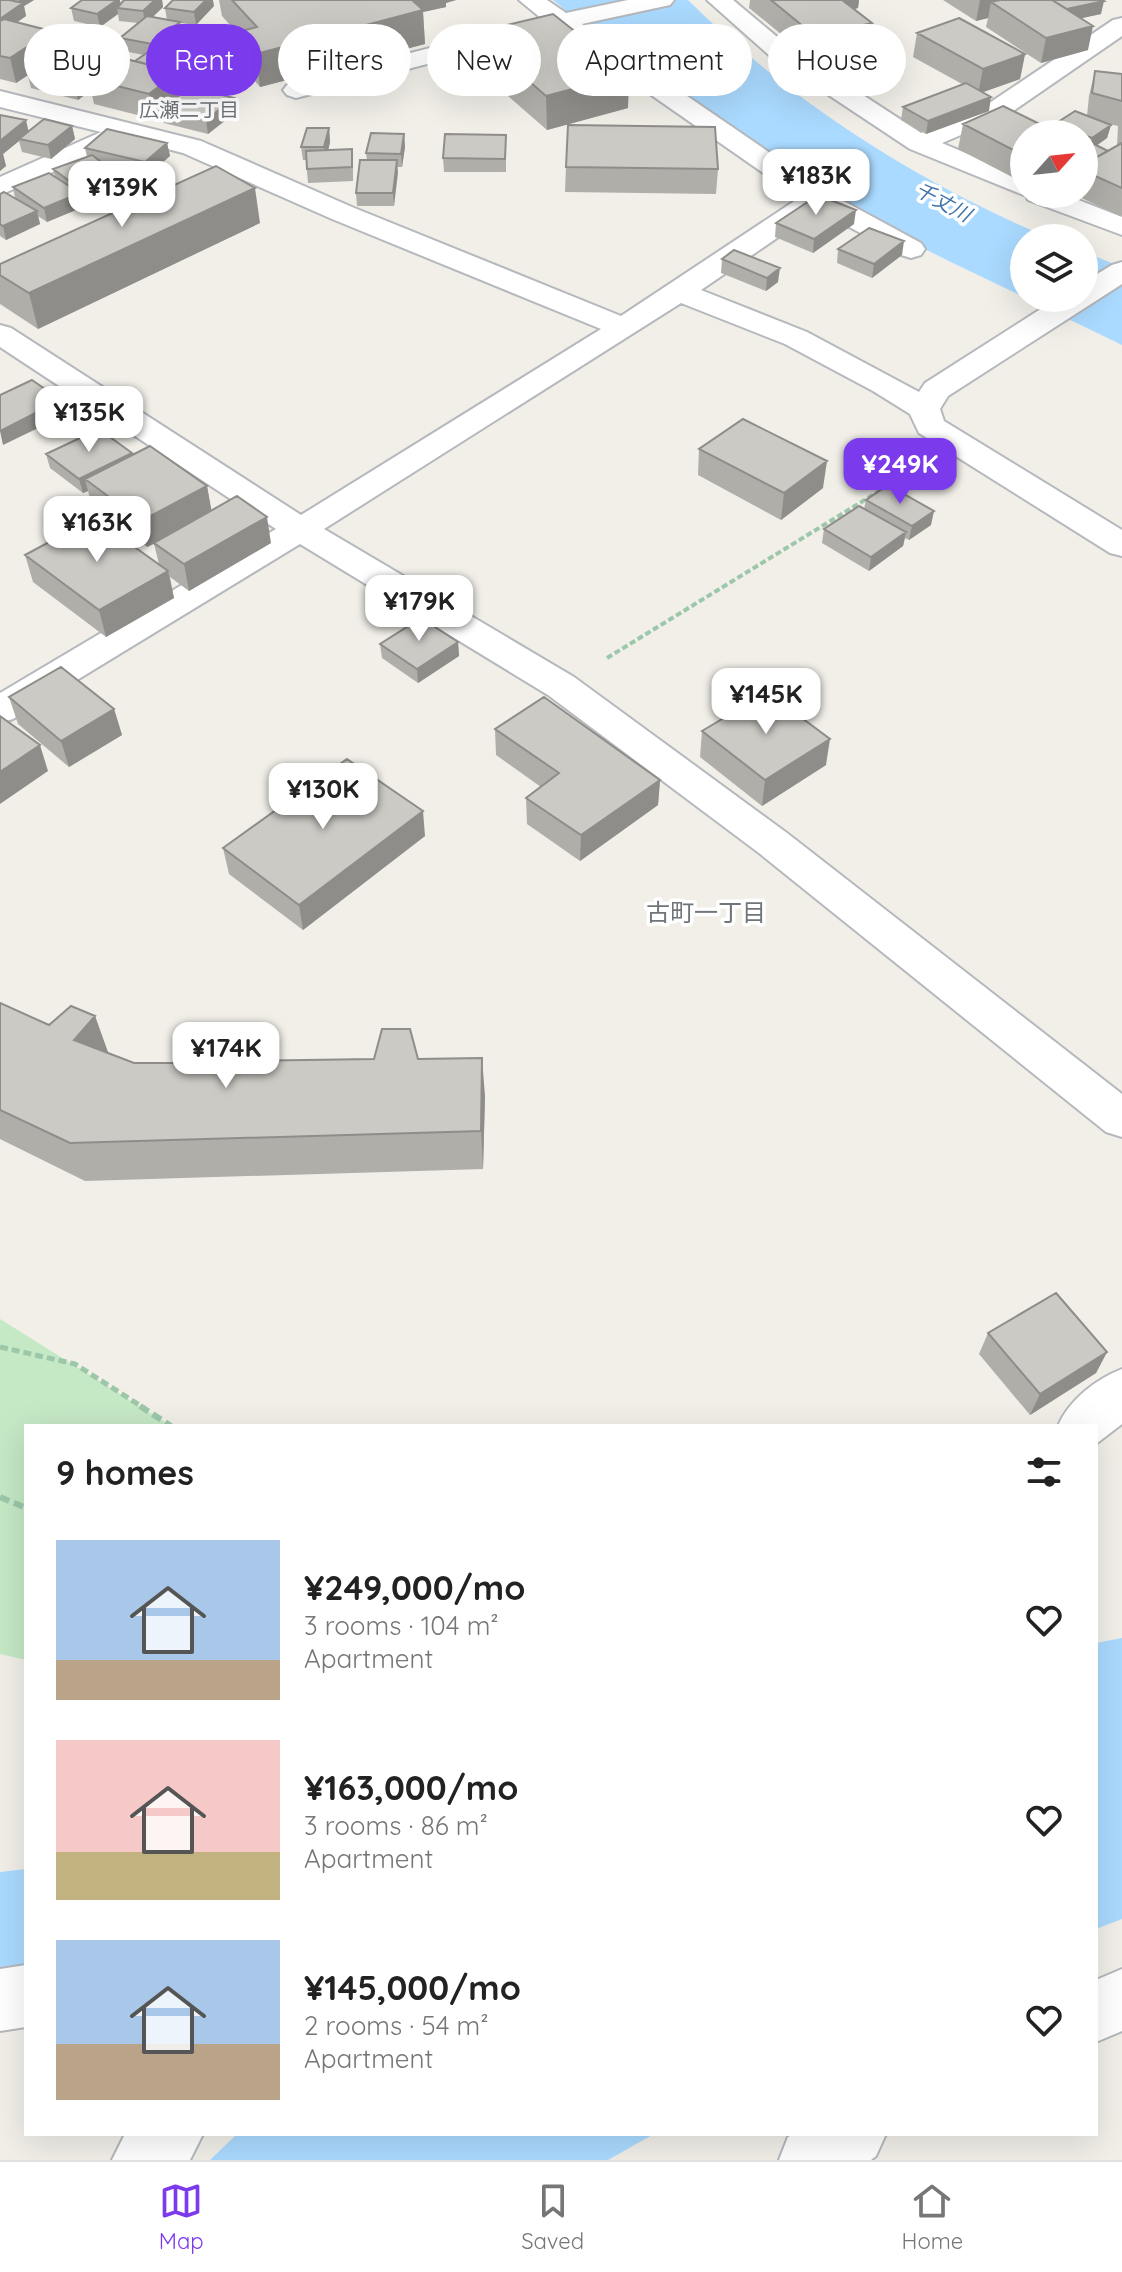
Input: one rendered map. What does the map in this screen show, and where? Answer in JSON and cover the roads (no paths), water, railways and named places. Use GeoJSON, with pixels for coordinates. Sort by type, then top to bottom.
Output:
{"type":"FeatureCollection","features":[{"type":"Feature","properties":{"kind":"street"},"geometry":{"type":"LineString","coordinates":[[531,0],[817,198],[911,249]]}},
{"type":"Feature","properties":{"kind":"street"},"geometry":{"type":"LineString","coordinates":[[411,60],[563,21],[662,0]]}},
{"type":"Feature","properties":{"kind":"street"},"geometry":{"type":"LineString","coordinates":[[719,0],[779,51],[919,143],[1010,182]]}},
{"type":"Feature","properties":{"kind":"street"},"geometry":{"type":"LineString","coordinates":[[919,143],[997,110],[1122,25]]}},
{"type":"Feature","properties":{"kind":"street"},"geometry":{"type":"LineString","coordinates":[[0,99],[192,147],[342,213],[624,328]]}},
{"type":"Feature","properties":{"kind":"street"},"geometry":{"type":"LineString","coordinates":[[0,187],[127,130]]}},
{"type":"Feature","properties":{"kind":"street"},"geometry":{"type":"LineString","coordinates":[[0,710],[301,530],[624,328],[817,198]]}},
{"type":"Feature","properties":{"kind":"street"},"geometry":{"type":"LineString","coordinates":[[1074,208],[1122,227]]}},
{"type":"Feature","properties":{"kind":"street"},"geometry":{"type":"LineString","coordinates":[[1098,286],[1122,271]]}},
{"type":"Feature","properties":{"kind":"street"},"geometry":{"type":"LineString","coordinates":[[681,292],[796,338],[884,384],[924,409],[930,426],[1122,545]]}},
{"type":"Feature","properties":{"kind":"street"},"geometry":{"type":"LineString","coordinates":[[924,409],[936,390],[1055,312]]}},
{"type":"Feature","properties":{"kind":"street"},"geometry":{"type":"LineString","coordinates":[[0,334],[301,530],[561,686],[773,843],[1122,1119]]}},
{"type":"Feature","properties":{"kind":"street"},"geometry":{"type":"LineString","coordinates":[[1085,1424],[1122,1392]]}},
{"type":"Feature","properties":{"kind":"street"},"geometry":{"type":"LineString","coordinates":[[0,2000],[24,1996]]}},
{"type":"Feature","properties":{"kind":"street"},"geometry":{"type":"LineString","coordinates":[[1098,2010],[1122,2000]]}},
{"type":"Feature","properties":{"kind":"street"},"geometry":{"type":"LineString","coordinates":[[144,2160],[169,2136]]}},
{"type":"Feature","properties":{"kind":"street"},"geometry":{"type":"LineString","coordinates":[[811,2160],[851,2136]]}},
{"type":"Feature","properties":{"kind":"water"},"geometry":{"type":"Polygon","coordinates":[[[553,0],[688,0],[714,24],[584,24],[553,0]]]}},
{"type":"Feature","properties":{"kind":"water","name":"千丈川"},"geometry":{"type":"Polygon","coordinates":[[[752,57],[768,71],[768,96],[800,96],[903,165],[1018,224],[1010,224],[1010,290],[853,211],[679,96],[752,96],[752,57]]]}},
{"type":"Feature","properties":{"kind":"water"},"geometry":{"type":"Polygon","coordinates":[[[1098,258],[1122,267],[1122,345],[1054,312],[1098,312],[1098,258]]]}},
{"type":"Feature","properties":{"kind":"water"},"geometry":{"type":"Polygon","coordinates":[[[1122,1638],[1122,1919],[1098,1928],[1098,1643],[1122,1638]]]}},
{"type":"Feature","properties":{"kind":"water"},"geometry":{"type":"Polygon","coordinates":[[[235,2136],[650,2136],[608,2160],[210,2160],[235,2136]]]}},
{"type":"Feature","properties":{"kind":"waterway"},"geometry":{"type":"LineString","coordinates":[[0,1950],[24,1947]]}},
{"type":"Feature","properties":{"kind":"district","name":"広瀬二丁目"},"geometry":{"type":"Point","coordinates":[189,110]}},
{"type":"Feature","properties":{"kind":"district","name":"古町一丁目"},"geometry":{"type":"Point","coordinates":[706,913]}}]}
